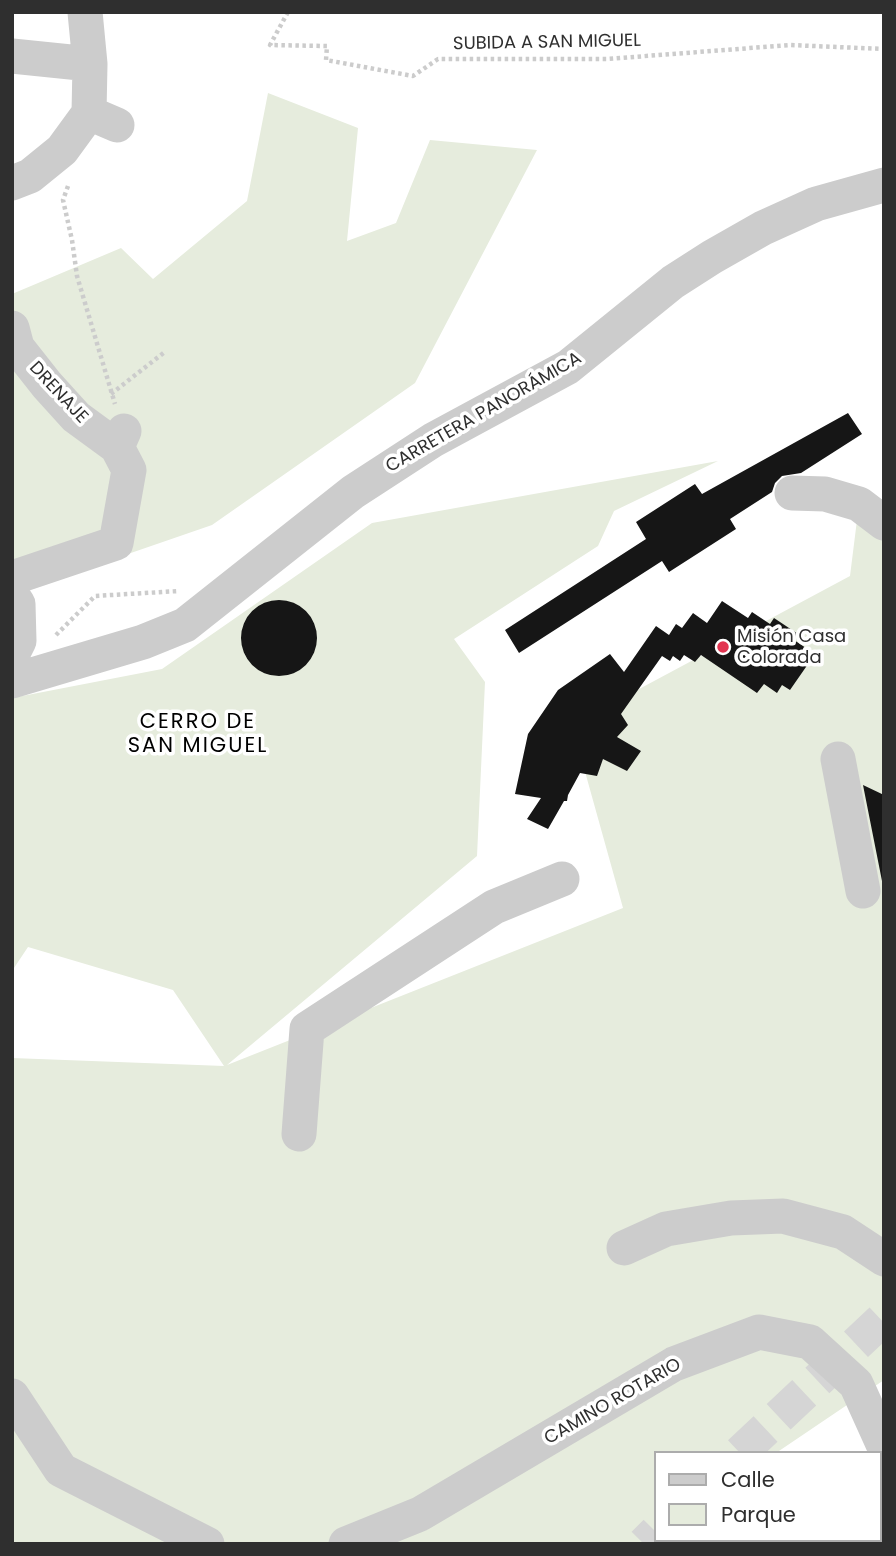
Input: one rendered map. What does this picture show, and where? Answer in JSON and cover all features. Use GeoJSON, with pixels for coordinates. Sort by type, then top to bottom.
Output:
{"type":"FeatureCollection","features":[{"type":"Feature","properties":{"kind":"street"},"geometry":{"type":"LineString","coordinates":[[12,183],[30,176],[103,119],[90,64],[85,12]]}},
{"type":"Feature","properties":{"kind":"street"},"geometry":{"type":"LineString","coordinates":[[12,56],[90,64]]}},
{"type":"Feature","properties":{"kind":"street","name":"CARRETERA PANORÁMICA"},"geometry":{"type":"LineString","coordinates":[[12,681],[143,642],[186,625],[365,484],[433,440],[568,368],[673,282],[712,257],[763,228],[816,204],[884,186]]}},
{"type":"Feature","properties":{"kind":"street","name":"DRENAJE"},"geometry":{"type":"LineString","coordinates":[[12,328],[17,347],[76,417],[121,439]]}},
{"type":"Feature","properties":{"kind":"street"},"geometry":{"type":"LineString","coordinates":[[12,578],[116,543],[129,470],[121,439]]}},
{"type":"Feature","properties":{"kind":"street"},"geometry":{"type":"LineString","coordinates":[[792,493],[825,494],[859,504],[884,523]]}},
{"type":"Feature","properties":{"kind":"street"},"geometry":{"type":"LineString","coordinates":[[12,595],[18,604],[19,641],[12,655]]}},
{"type":"Feature","properties":{"kind":"street"},"geometry":{"type":"LineString","coordinates":[[838,759],[863,891]]}},
{"type":"Feature","properties":{"kind":"street"},"geometry":{"type":"LineString","coordinates":[[299,1135],[307,1029],[494,907],[562,879]]}},
{"type":"Feature","properties":{"kind":"street"},"geometry":{"type":"LineString","coordinates":[[624,1248],[666,1229],[731,1218],[783,1216],[843,1232],[884,1259]]}},
{"type":"Feature","properties":{"kind":"street","name":"CAMINO ROTARIO"},"geometry":{"type":"LineString","coordinates":[[346,1544],[420,1514],[674,1364],[759,1332],[810,1342],[856,1384],[884,1446]]}},
{"type":"Feature","properties":{"kind":"street"},"geometry":{"type":"LineString","coordinates":[[12,1396],[61,1470],[208,1544]]}},
{"type":"Feature","properties":{"kind":"path","name":"SUBIDA A SAN MIGUEL"},"geometry":{"type":"LineString","coordinates":[[287,13],[270,45],[327,46],[326,60],[413,76],[438,59],[607,59],[790,46],[884,50]]}},
{"type":"Feature","properties":{"kind":"path"},"geometry":{"type":"LineString","coordinates":[[62,150],[72,174],[63,200],[77,276],[121,439]]}},
{"type":"Feature","properties":{"kind":"path"},"geometry":{"type":"LineString","coordinates":[[111,394],[166,351]]}},
{"type":"Feature","properties":{"kind":"path"},"geometry":{"type":"LineString","coordinates":[[49,642],[95,596],[184,590]]}},
{"type":"Feature","properties":{"kind":"green space"},"geometry":{"type":"Polygon","coordinates":[[[268,93],[358,128],[347,241],[396,223],[430,140],[537,150],[415,383],[212,525],[12,594],[12,294],[121,248],[153,279],[247,201],[268,93]]]}},
{"type":"Feature","properties":{"kind":"green space"},"geometry":{"type":"Polygon","coordinates":[[[718,461],[614,511],[598,546],[454,639],[485,682],[477,856],[227,1065],[623,908],[572,725],[850,576],[859,504],[884,499],[884,1380],[779,1451],[654,1451],[654,1535],[644,1544],[12,1544],[12,1058],[224,1066],[173,990],[28,947],[12,971],[12,698],[162,669],[372,523],[718,461]]]}},
{"type":"Feature","properties":{"kind":"building"},"geometry":{"type":"Polygon","coordinates":[[[848,413],[862,434],[801,473],[782,476],[775,483],[772,492],[730,519],[736,529],[669,572],[662,561],[519,653],[505,630],[646,539],[636,522],[695,484],[702,494],[848,413]]]}},
{"type":"Feature","properties":{"kind":"building"},"geometry":{"type":"Polygon","coordinates":[[[279,600],[293,603],[306,611],[314,624],[317,638],[314,652],[306,665],[293,673],[279,676],[265,673],[252,665],[244,652],[241,638],[244,624],[252,611],[265,603],[279,600]]]}},
{"type":"Feature","properties":{"kind":"building"},"geometry":{"type":"Polygon","coordinates":[[[722,601],[748,618],[752,612],[770,624],[774,618],[798,634],[794,640],[815,654],[790,690],[782,685],[777,693],[764,684],[757,693],[701,655],[695,662],[684,655],[680,661],[673,656],[670,661],[662,656],[621,714],[628,725],[617,737],[641,751],[627,771],[603,759],[597,776],[580,773],[567,801],[564,801],[548,829],[527,819],[541,798],[515,794],[528,734],[558,690],[610,654],[624,672],[656,626],[669,635],[676,624],[682,628],[693,613],[707,623],[722,601]]]}},
{"type":"Feature","properties":{"kind":"building"},"geometry":{"type":"Polygon","coordinates":[[[863,785],[884,795],[884,881],[882,881],[863,785]]]}},
{"type":"Feature","properties":{"kind":"tunnel"},"geometry":{"type":"LineString","coordinates":[[742,1451],[884,1318]]}},
{"type":"Feature","properties":{"kind":"tunnel"},"geometry":{"type":"LineString","coordinates":[[644,1544],[654,1534]]}},
{"type":"Feature","properties":{"kind":"place","name":"Misión Casa Colorada"},"geometry":{"type":"Point","coordinates":[723,647]}},
{"type":"Feature","properties":{"kind":"district","name":"CERRO DE SAN MIGUEL"},"geometry":{"type":"Point","coordinates":[198,735]}}]}
